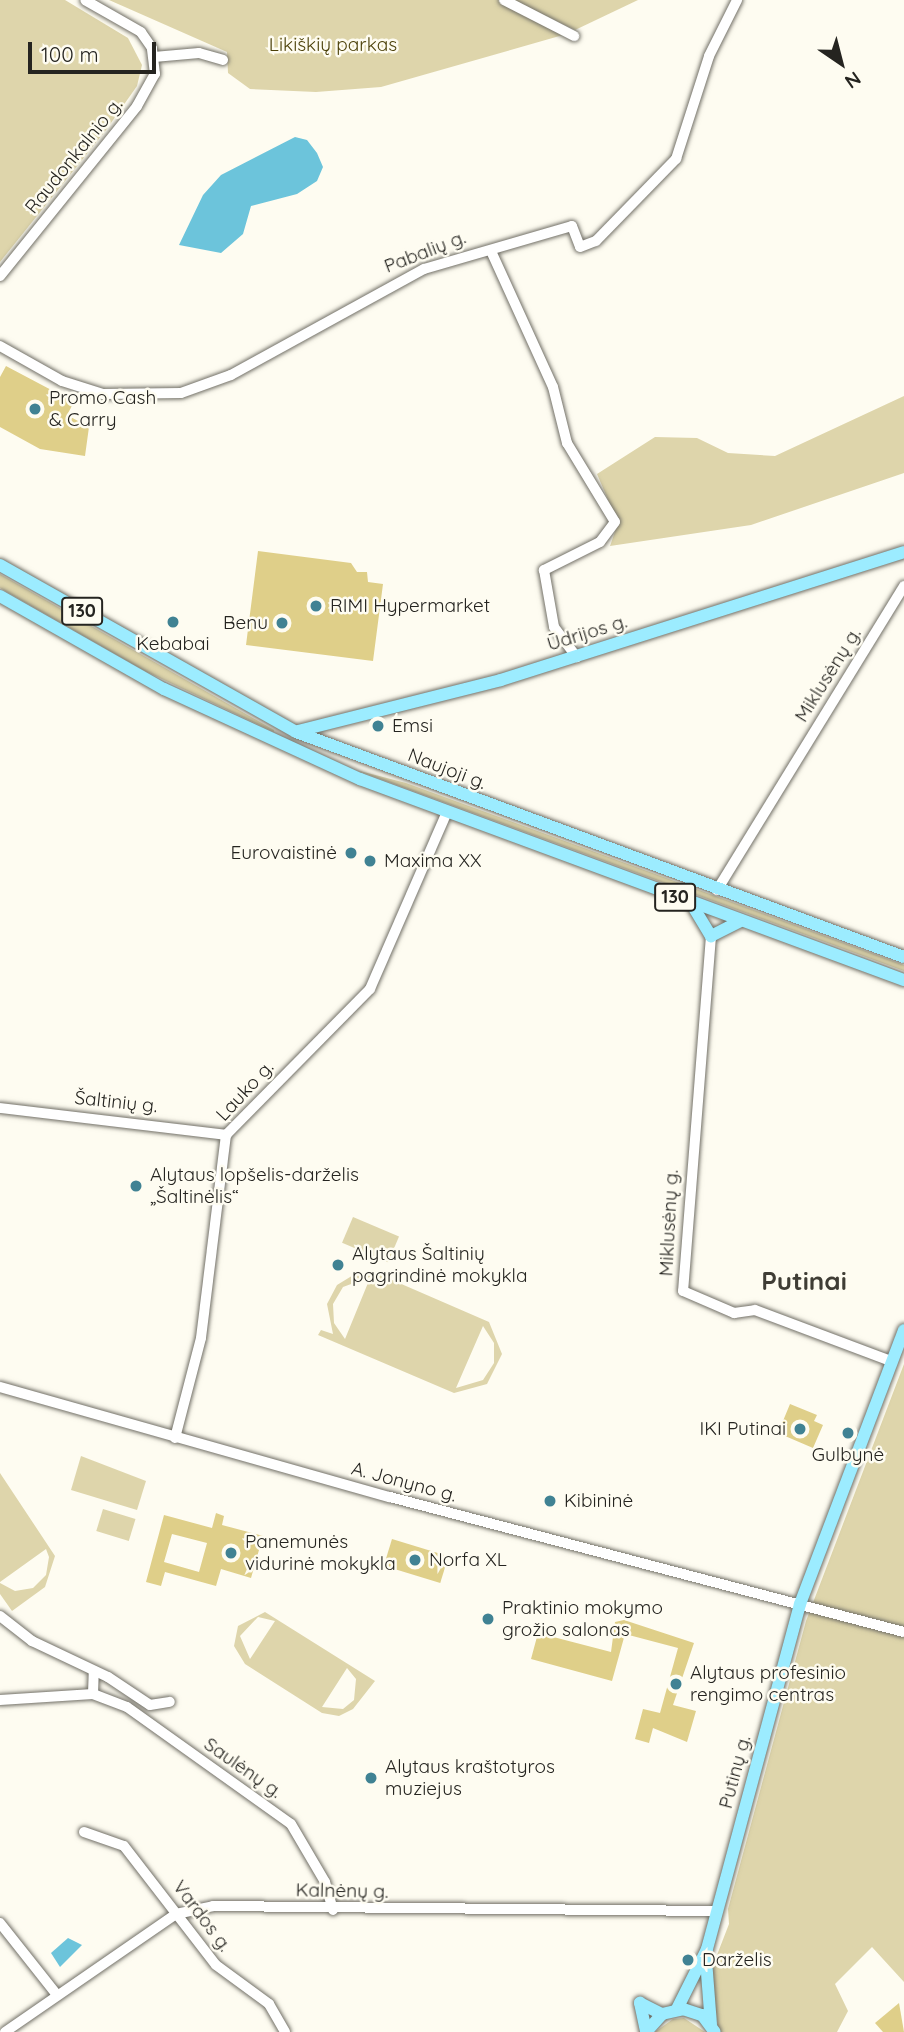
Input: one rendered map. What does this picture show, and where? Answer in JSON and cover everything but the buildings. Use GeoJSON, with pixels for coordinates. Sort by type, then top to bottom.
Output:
{"type":"FeatureCollection","features":[{"type":"Feature","properties":{"kind":"main road","name":"Ūdrijos g."},"geometry":{"type":"LineString","coordinates":[[296,732],[578,657],[904,552]]}},
{"type":"Feature","properties":{"kind":"main road","name":"Naujoji g."},"geometry":{"type":"LineString","coordinates":[[0,565],[296,732],[904,957]]}},
{"type":"Feature","properties":{"kind":"main road","name":"Naujoji g."},"geometry":{"type":"LineString","coordinates":[[0,596],[138,676],[288,749],[447,812],[904,980]]}},
{"type":"Feature","properties":{"kind":"main road"},"geometry":{"type":"LineString","coordinates":[[288,749],[296,732]]}},
{"type":"Feature","properties":{"kind":"main road"},"geometry":{"type":"LineString","coordinates":[[691,903],[710,936],[741,921]]}},
{"type":"Feature","properties":{"kind":"main road","name":"Putinų g."},"geometry":{"type":"LineString","coordinates":[[677,2009],[707,1949],[800,1604],[904,1330]]}},
{"type":"Feature","properties":{"kind":"main road","name":"Putinų g."},"geometry":{"type":"LineString","coordinates":[[707,1949],[713,2028]]}},
{"type":"Feature","properties":{"kind":"main road"},"geometry":{"type":"LineString","coordinates":[[646,2032],[640,2003],[662,2014]]}},
{"type":"Feature","properties":{"kind":"main road"},"geometry":{"type":"LineString","coordinates":[[646,2032],[662,2014],[677,2009],[696,2012],[713,2028]]}},
{"type":"Feature","properties":{"kind":"street"},"geometry":{"type":"LineString","coordinates":[[85,0],[141,32],[154,57],[199,53],[223,60]]}},
{"type":"Feature","properties":{"kind":"street"},"geometry":{"type":"LineString","coordinates":[[504,0],[574,36]]}},
{"type":"Feature","properties":{"kind":"street","name":"Pabalių g."},"geometry":{"type":"LineString","coordinates":[[0,346],[62,381],[103,394],[181,393],[231,375],[398,278],[480,250],[491,251],[572,226],[580,247],[606,234],[676,159],[709,56],[737,0]]}},
{"type":"Feature","properties":{"kind":"street","name":"Raudonkalnio g."},"geometry":{"type":"LineString","coordinates":[[0,276],[148,90],[154,57]]}},
{"type":"Feature","properties":{"kind":"street"},"geometry":{"type":"LineString","coordinates":[[491,251],[553,387],[567,443],[615,522],[600,542],[544,570],[554,627],[578,657]]}},
{"type":"Feature","properties":{"kind":"street","name":"Miklusėnų g."},"geometry":{"type":"LineString","coordinates":[[717,890],[904,586]]}},
{"type":"Feature","properties":{"kind":"street","name":"Lauko g."},"geometry":{"type":"LineString","coordinates":[[175,1438],[201,1338],[226,1135],[370,989],[447,812]]}},
{"type":"Feature","properties":{"kind":"street","name":"Miklusėnų g."},"geometry":{"type":"LineString","coordinates":[[710,936],[683,1291],[734,1312],[755,1310],[891,1361]]}},
{"type":"Feature","properties":{"kind":"street","name":"Šaltinių g."},"geometry":{"type":"LineString","coordinates":[[0,1108],[226,1135]]}},
{"type":"Feature","properties":{"kind":"street","name":"A. Jonyno g."},"geometry":{"type":"LineString","coordinates":[[0,1387],[175,1438],[800,1604]]}},
{"type":"Feature","properties":{"kind":"street"},"geometry":{"type":"LineString","coordinates":[[800,1604],[904,1632]]}},
{"type":"Feature","properties":{"kind":"street"},"geometry":{"type":"LineString","coordinates":[[0,1616],[32,1641],[94,1671],[150,1705],[170,1702]]}},
{"type":"Feature","properties":{"kind":"street"},"geometry":{"type":"LineString","coordinates":[[93,1694],[94,1671]]}},
{"type":"Feature","properties":{"kind":"street","name":"Saulėnų g."},"geometry":{"type":"LineString","coordinates":[[0,1700],[93,1694],[127,1707],[291,1824],[325,1882],[332,1910]]}},
{"type":"Feature","properties":{"kind":"street","name":"Vardos g."},"geometry":{"type":"LineString","coordinates":[[84,1832],[124,1846],[216,1965],[269,2004],[285,2032]]}},
{"type":"Feature","properties":{"kind":"street","name":"Kalnėnų g."},"geometry":{"type":"LineString","coordinates":[[5,2032],[176,1914],[213,1906],[332,1910],[717,1911]]}},
{"type":"Feature","properties":{"kind":"street"},"geometry":{"type":"LineString","coordinates":[[0,1923],[57,1996]]}},
{"type":"Feature","properties":{"kind":"green space"},"geometry":{"type":"Polygon","coordinates":[[[0,0],[65,0],[128,38],[142,65],[137,86],[106,130],[0,262],[0,0]]]}},
{"type":"Feature","properties":{"kind":"green space","name":"Likiškių parkas"},"geometry":{"type":"Polygon","coordinates":[[[109,0],[499,0],[563,35],[381,87],[316,92],[250,89],[228,73],[227,52],[109,0]]]}},
{"type":"Feature","properties":{"kind":"green space"},"geometry":{"type":"Polygon","coordinates":[[[513,0],[638,0],[575,30],[513,0]]]}},
{"type":"Feature","properties":{"kind":"green space"},"geometry":{"type":"Polygon","coordinates":[[[904,396],[904,473],[751,525],[610,546],[618,523],[597,474],[655,437],[697,438],[728,453],[775,456],[904,396]]]}},
{"type":"Feature","properties":{"kind":"green space"},"geometry":{"type":"Polygon","coordinates":[[[0,574],[274,732],[145,671],[0,588],[0,574]]]}},
{"type":"Feature","properties":{"kind":"green space"},"geometry":{"type":"Polygon","coordinates":[[[356,770],[406,783],[904,965],[904,971],[356,770]]]}},
{"type":"Feature","properties":{"kind":"green space"},"geometry":{"type":"Polygon","coordinates":[[[353,1217],[399,1237],[388,1262],[342,1243],[353,1217]]]}},
{"type":"Feature","properties":{"kind":"green space"},"geometry":{"type":"Polygon","coordinates":[[[376,1273],[489,1322],[502,1354],[487,1384],[454,1393],[318,1335],[321,1330],[333,1334],[327,1304],[337,1285],[355,1274],[376,1273]],[[370,1278],[343,1287],[333,1304],[334,1323],[345,1339],[370,1278]],[[483,1326],[456,1388],[483,1380],[494,1363],[494,1343],[483,1326]]]}},
{"type":"Feature","properties":{"kind":"green space"},"geometry":{"type":"Polygon","coordinates":[[[904,1364],[904,1982],[872,1947],[835,1984],[848,2011],[837,2032],[719,2032],[710,1973],[729,1924],[728,1909],[806,1621],[904,1364]]]}},
{"type":"Feature","properties":{"kind":"green space"},"geometry":{"type":"Polygon","coordinates":[[[81,1456],[146,1481],[137,1510],[71,1490],[81,1456]]]}},
{"type":"Feature","properties":{"kind":"green space"},"geometry":{"type":"Polygon","coordinates":[[[0,1473],[55,1556],[45,1587],[12,1611],[0,1594],[0,1583],[15,1591],[33,1588],[46,1575],[49,1557],[46,1549],[0,1582],[0,1473]]]}},
{"type":"Feature","properties":{"kind":"green space"},"geometry":{"type":"Polygon","coordinates":[[[103,1509],[136,1519],[129,1541],[96,1531],[103,1509]]]}},
{"type":"Feature","properties":{"kind":"green space"},"geometry":{"type":"Polygon","coordinates":[[[265,1612],[375,1681],[353,1709],[339,1716],[322,1713],[245,1664],[234,1646],[238,1626],[265,1612]],[[258,1617],[240,1636],[250,1659],[275,1621],[258,1617]],[[347,1668],[322,1707],[343,1709],[354,1700],[356,1679],[347,1668]]]}},
{"type":"Feature","properties":{"kind":"green space"},"geometry":{"type":"Polygon","coordinates":[[[684,2018],[705,2032],[655,2032],[673,2019],[684,2018]]]}},
{"type":"Feature","properties":{"kind":"water"},"geometry":{"type":"Polygon","coordinates":[[[295,137],[307,140],[317,153],[323,167],[317,181],[297,194],[251,206],[243,234],[221,253],[179,245],[203,195],[221,175],[295,137]]]}},
{"type":"Feature","properties":{"kind":"water"},"geometry":{"type":"Polygon","coordinates":[[[68,1938],[82,1945],[60,1967],[51,1953],[68,1938]]]}},
{"type":"Feature","properties":{"kind":"place","name":"Promo Cash & Carry"},"geometry":{"type":"Point","coordinates":[35,409]}},
{"type":"Feature","properties":{"kind":"place","name":"RIMI Hypermarket"},"geometry":{"type":"Point","coordinates":[316,606]}},
{"type":"Feature","properties":{"kind":"place","name":"Kebabai"},"geometry":{"type":"Point","coordinates":[173,622]}},
{"type":"Feature","properties":{"kind":"place","name":"Benu"},"geometry":{"type":"Point","coordinates":[282,623]}},
{"type":"Feature","properties":{"kind":"place","name":"Emsi"},"geometry":{"type":"Point","coordinates":[378,726]}},
{"type":"Feature","properties":{"kind":"place","name":"Eurovaistinė"},"geometry":{"type":"Point","coordinates":[351,853]}},
{"type":"Feature","properties":{"kind":"place","name":"Maxima XX"},"geometry":{"type":"Point","coordinates":[370,861]}},
{"type":"Feature","properties":{"kind":"place","name":"Alytaus lopšelis-darželis „Šaltinėlis“"},"geometry":{"type":"Point","coordinates":[136,1186]}},
{"type":"Feature","properties":{"kind":"place","name":"Alytaus Šaltinių pagrindinė mokykla"},"geometry":{"type":"Point","coordinates":[338,1265]}},
{"type":"Feature","properties":{"kind":"place","name":"IKI Putinai"},"geometry":{"type":"Point","coordinates":[800,1429]}},
{"type":"Feature","properties":{"kind":"place","name":"Gulbynė"},"geometry":{"type":"Point","coordinates":[848,1433]}},
{"type":"Feature","properties":{"kind":"place","name":"Kibininė"},"geometry":{"type":"Point","coordinates":[550,1501]}},
{"type":"Feature","properties":{"kind":"place","name":"Panemunės vidurinė mokykla"},"geometry":{"type":"Point","coordinates":[231,1553]}},
{"type":"Feature","properties":{"kind":"place","name":"Norfa XL"},"geometry":{"type":"Point","coordinates":[415,1560]}},
{"type":"Feature","properties":{"kind":"place","name":"Praktinio mokymo grožio salonas"},"geometry":{"type":"Point","coordinates":[488,1619]}},
{"type":"Feature","properties":{"kind":"place","name":"Alytaus profesinio rengimo centras"},"geometry":{"type":"Point","coordinates":[676,1684]}},
{"type":"Feature","properties":{"kind":"place","name":"Alytaus kraštotyros muziejus"},"geometry":{"type":"Point","coordinates":[371,1778]}},
{"type":"Feature","properties":{"kind":"place","name":"Darželis"},"geometry":{"type":"Point","coordinates":[688,1960]}},
{"type":"Feature","properties":{"kind":"district","name":"Putinai"},"geometry":{"type":"Point","coordinates":[804,1281]}}]}
